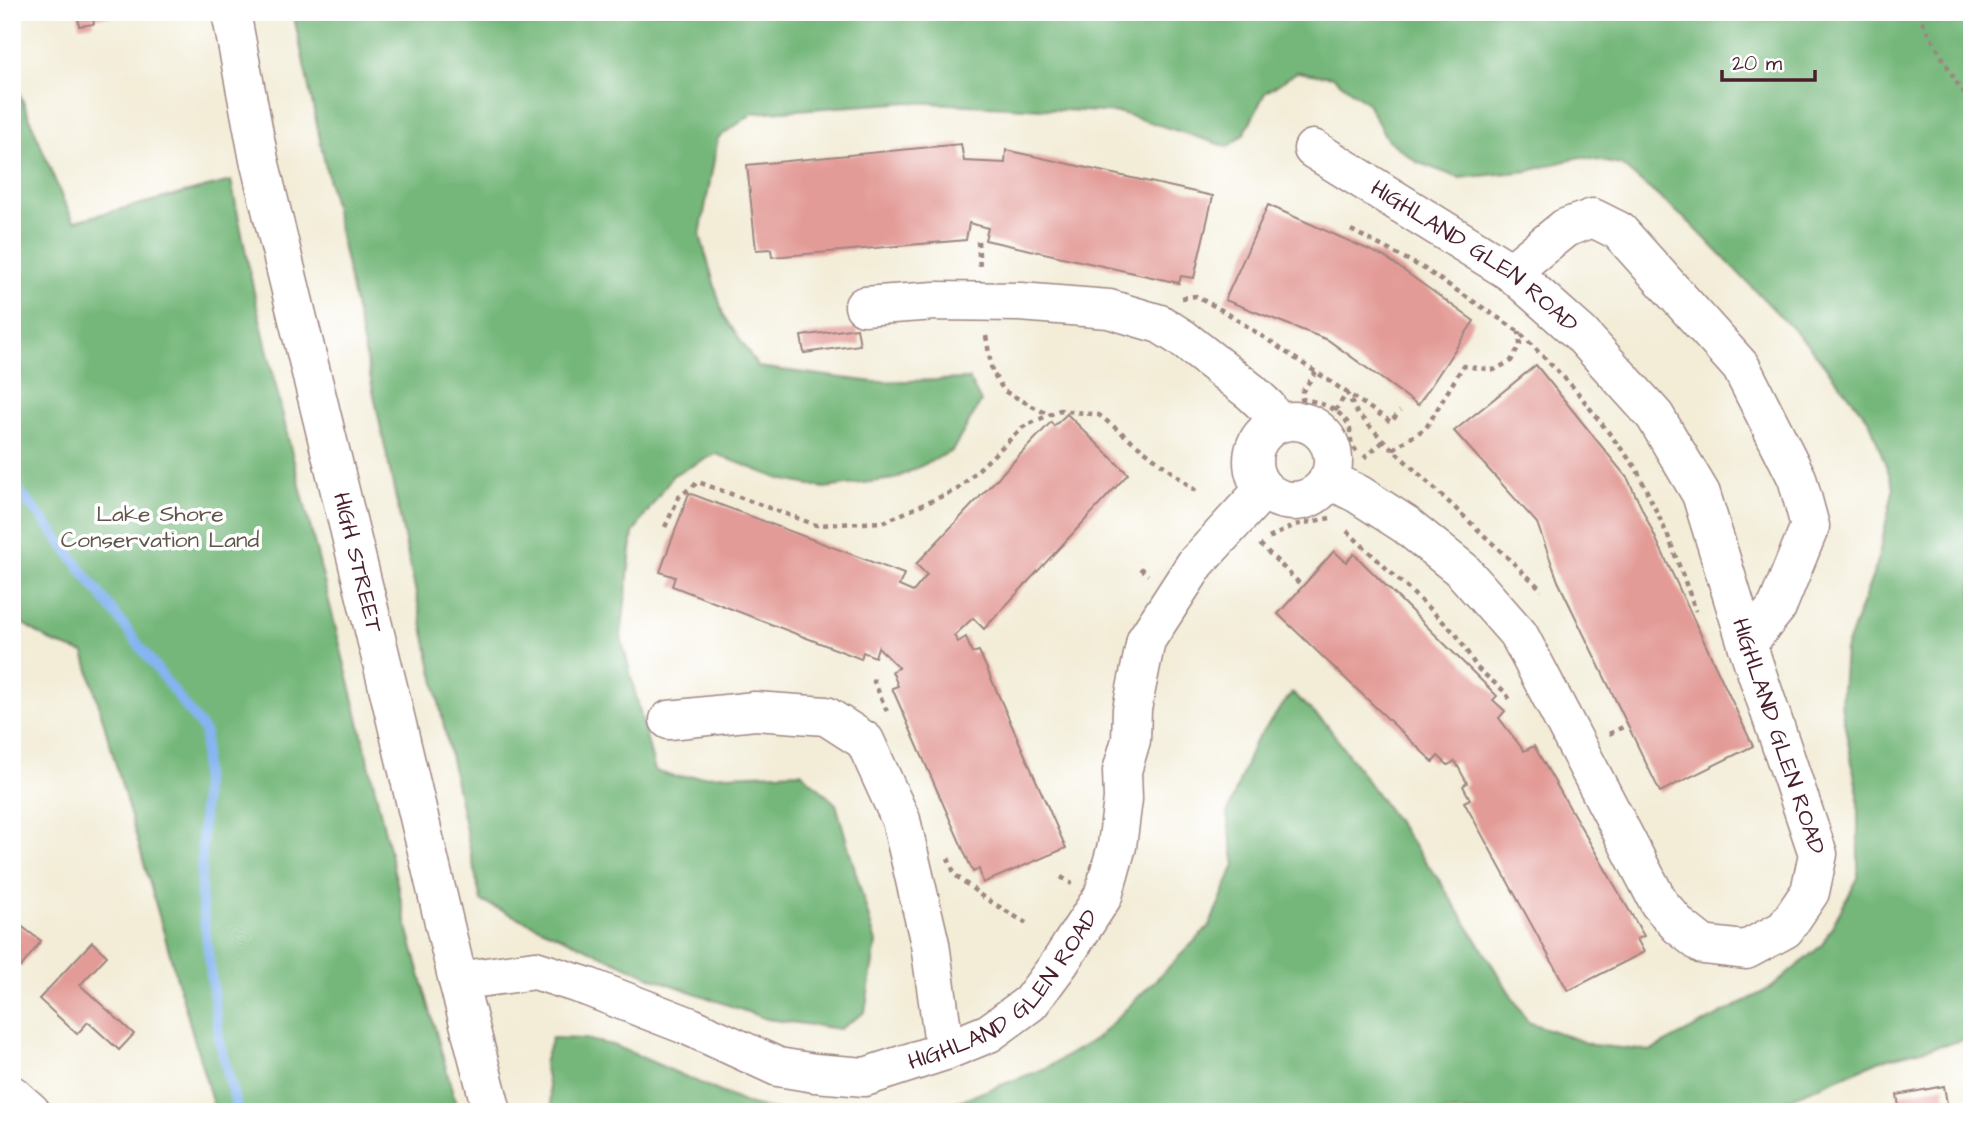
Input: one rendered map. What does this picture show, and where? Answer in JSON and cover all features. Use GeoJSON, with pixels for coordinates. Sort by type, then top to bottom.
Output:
{"type":"FeatureCollection","features":[{"type":"Feature","properties":{"kind":"street","name":"HIGH STREET"},"geometry":{"type":"LineString","coordinates":[[231,12],[259,160],[492,1112]]}},
{"type":"Feature","properties":{"kind":"street","name":"HIGHLAND GLEN ROAD"},"geometry":{"type":"LineString","coordinates":[[1313,149],[1511,272],[1581,334],[1655,416],[1701,495],[1747,644],[1818,854],[1810,892],[1785,929],[1746,950],[1703,945],[1679,926],[1659,902],[1519,635],[1462,570],[1406,525],[1358,494],[1328,479]]}},
{"type":"Feature","properties":{"kind":"street"},"geometry":{"type":"LineString","coordinates":[[1511,272],[1565,228],[1593,218],[1619,231],[1741,367],[1797,478],[1810,526],[1777,607],[1747,644]]}},
{"type":"Feature","properties":{"kind":"street"},"geometry":{"type":"LineString","coordinates":[[864,306],[935,301],[1020,302],[1121,312],[1160,324],[1182,338],[1251,392],[1267,407],[1276,424]]}},
{"type":"Feature","properties":{"kind":"street"},"geometry":{"type":"LineString","coordinates":[[1304,422],[1317,428],[1332,452],[1333,466],[1328,479],[1311,497],[1286,500],[1274,496],[1264,489],[1255,475],[1252,461],[1255,446],[1264,433],[1276,424],[1304,422]]}},
{"type":"Feature","properties":{"kind":"street","name":"HIGHLAND GLEN ROAD"},"geometry":{"type":"LineString","coordinates":[[458,981],[534,970],[588,987],[691,1027],[778,1068],[865,1077],[945,1051],[989,1033],[1030,1003],[1103,896],[1117,846],[1123,799],[1122,771],[1130,740],[1132,709],[1146,640],[1196,563],[1264,489]]}},
{"type":"Feature","properties":{"kind":"street"},"geometry":{"type":"LineString","coordinates":[[669,720],[755,711],[825,716],[864,741],[901,821],[930,944],[945,1051]]}},
{"type":"Feature","properties":{"kind":"street"},"geometry":{"type":"LineString","coordinates":[[12,1095],[31,1112]]}},
{"type":"Feature","properties":{"kind":"path"},"geometry":{"type":"LineString","coordinates":[[1917,12],[1958,85],[1972,101]]}},
{"type":"Feature","properties":{"kind":"path"},"geometry":{"type":"LineString","coordinates":[[1351,230],[1423,268],[1518,331],[1576,389],[1636,468],[1668,536],[1696,611]]}},
{"type":"Feature","properties":{"kind":"path"},"geometry":{"type":"LineString","coordinates":[[1393,449],[1426,429],[1463,366],[1494,369],[1511,361],[1520,345],[1518,331]]}},
{"type":"Feature","properties":{"kind":"path"},"geometry":{"type":"LineString","coordinates":[[985,334],[992,371],[1004,391],[1049,415]]}},
{"type":"Feature","properties":{"kind":"path"},"geometry":{"type":"LineString","coordinates":[[1316,372],[1302,392],[1301,399],[1313,400],[1335,411],[1347,422],[1351,446],[1364,459],[1384,441]]}},
{"type":"Feature","properties":{"kind":"path"},"geometry":{"type":"LineString","coordinates":[[1335,411],[1347,393],[1357,413],[1384,441],[1542,590]]}},
{"type":"Feature","properties":{"kind":"path"},"geometry":{"type":"LineString","coordinates":[[665,527],[679,497],[698,482],[816,525],[884,523],[958,489],[1023,427],[1060,410],[1099,415],[1196,491]]}},
{"type":"Feature","properties":{"kind":"path"},"geometry":{"type":"LineString","coordinates":[[1251,547],[1295,525],[1333,518]]}},
{"type":"Feature","properties":{"kind":"path"},"geometry":{"type":"LineString","coordinates":[[1343,527],[1456,634],[1477,667],[1505,692],[1517,710]]}},
{"type":"Feature","properties":{"kind":"path"},"geometry":{"type":"LineString","coordinates":[[1259,544],[1299,583]]}},
{"type":"Feature","properties":{"kind":"green space"},"geometry":{"type":"Polygon","coordinates":[[[293,12],[1972,12],[1972,1038],[1881,1060],[1759,1112],[916,1112],[957,1102],[1046,1068],[1097,1038],[1209,927],[1235,865],[1227,814],[1254,743],[1292,693],[1327,725],[1441,883],[1528,1022],[1592,1045],[1650,1051],[1771,988],[1822,945],[1858,878],[1858,794],[1841,705],[1845,650],[1877,564],[1894,487],[1869,420],[1809,346],[1691,224],[1621,165],[1580,157],[1529,171],[1459,178],[1417,162],[1387,139],[1367,103],[1333,77],[1297,72],[1265,93],[1244,134],[1228,147],[1121,113],[910,102],[753,113],[718,138],[700,235],[723,314],[758,367],[874,382],[969,379],[981,402],[952,451],[894,479],[824,488],[780,479],[716,454],[673,475],[633,533],[621,637],[655,771],[675,777],[801,772],[836,804],[876,943],[865,1012],[840,1029],[767,1019],[653,978],[481,901],[293,12]]]}},
{"type":"Feature","properties":{"kind":"green space","name":"Lake Shore Conservation Land"},"geometry":{"type":"Polygon","coordinates":[[[12,86],[19,92],[74,221],[231,181],[256,302],[409,934],[458,1112],[215,1112],[84,653],[54,643],[12,617],[12,86]]]}},
{"type":"Feature","properties":{"kind":"green space"},"geometry":{"type":"Polygon","coordinates":[[[552,1038],[585,1039],[616,1046],[750,1105],[782,1112],[553,1112],[544,1063],[552,1038]]]}},
{"type":"Feature","properties":{"kind":"building"},"geometry":{"type":"Polygon","coordinates":[[[78,12],[132,14],[93,18],[94,24],[79,26],[78,12]]]}},
{"type":"Feature","properties":{"kind":"building"},"geometry":{"type":"Polygon","coordinates":[[[961,144],[964,161],[1005,163],[1006,150],[1213,196],[1194,278],[1181,276],[1179,283],[985,240],[988,228],[969,223],[966,240],[772,257],[771,249],[756,250],[747,165],[961,144]]]}},
{"type":"Feature","properties":{"kind":"building"},"geometry":{"type":"Polygon","coordinates":[[[1268,205],[1385,257],[1474,321],[1418,405],[1328,340],[1225,300],[1268,205]]]}},
{"type":"Feature","properties":{"kind":"building"},"geometry":{"type":"Polygon","coordinates":[[[857,328],[860,345],[804,353],[801,336],[857,328]]]}},
{"type":"Feature","properties":{"kind":"building"},"geometry":{"type":"Polygon","coordinates":[[[1536,365],[1628,479],[1753,746],[1660,792],[1558,581],[1537,523],[1454,431],[1536,365]]]}},
{"type":"Feature","properties":{"kind":"building"},"geometry":{"type":"Polygon","coordinates":[[[1067,414],[1128,474],[984,629],[973,618],[954,636],[958,642],[966,637],[972,653],[979,651],[1066,848],[983,883],[979,869],[973,872],[892,688],[898,686],[892,671],[899,668],[878,647],[875,657],[863,652],[861,659],[672,586],[675,577],[660,572],[689,493],[904,574],[899,586],[913,592],[927,575],[916,564],[1051,422],[1054,426],[1067,414]]]}},
{"type":"Feature","properties":{"kind":"building"},"geometry":{"type":"Polygon","coordinates":[[[1334,551],[1346,562],[1354,554],[1497,696],[1493,700],[1505,711],[1499,718],[1524,751],[1534,746],[1644,936],[1637,939],[1644,952],[1568,991],[1464,802],[1470,799],[1463,786],[1467,783],[1455,761],[1448,765],[1438,756],[1433,762],[1278,614],[1334,551]]]}},
{"type":"Feature","properties":{"kind":"building"},"geometry":{"type":"Polygon","coordinates":[[[12,919],[41,941],[21,967],[12,960],[12,919]]]}},
{"type":"Feature","properties":{"kind":"building"},"geometry":{"type":"Polygon","coordinates":[[[92,942],[107,956],[80,985],[134,1034],[119,1050],[88,1022],[77,1034],[39,999],[92,942]]]}},
{"type":"Feature","properties":{"kind":"building"},"geometry":{"type":"Polygon","coordinates":[[[1944,1086],[1948,1109],[1972,1104],[1972,1112],[1900,1112],[1897,1095],[1944,1086]]]}},
{"type":"Feature","properties":{"kind":"waterway"},"geometry":{"type":"LineString","coordinates":[[12,483],[46,523],[205,732],[201,895],[220,1044],[238,1112]]}}]}
